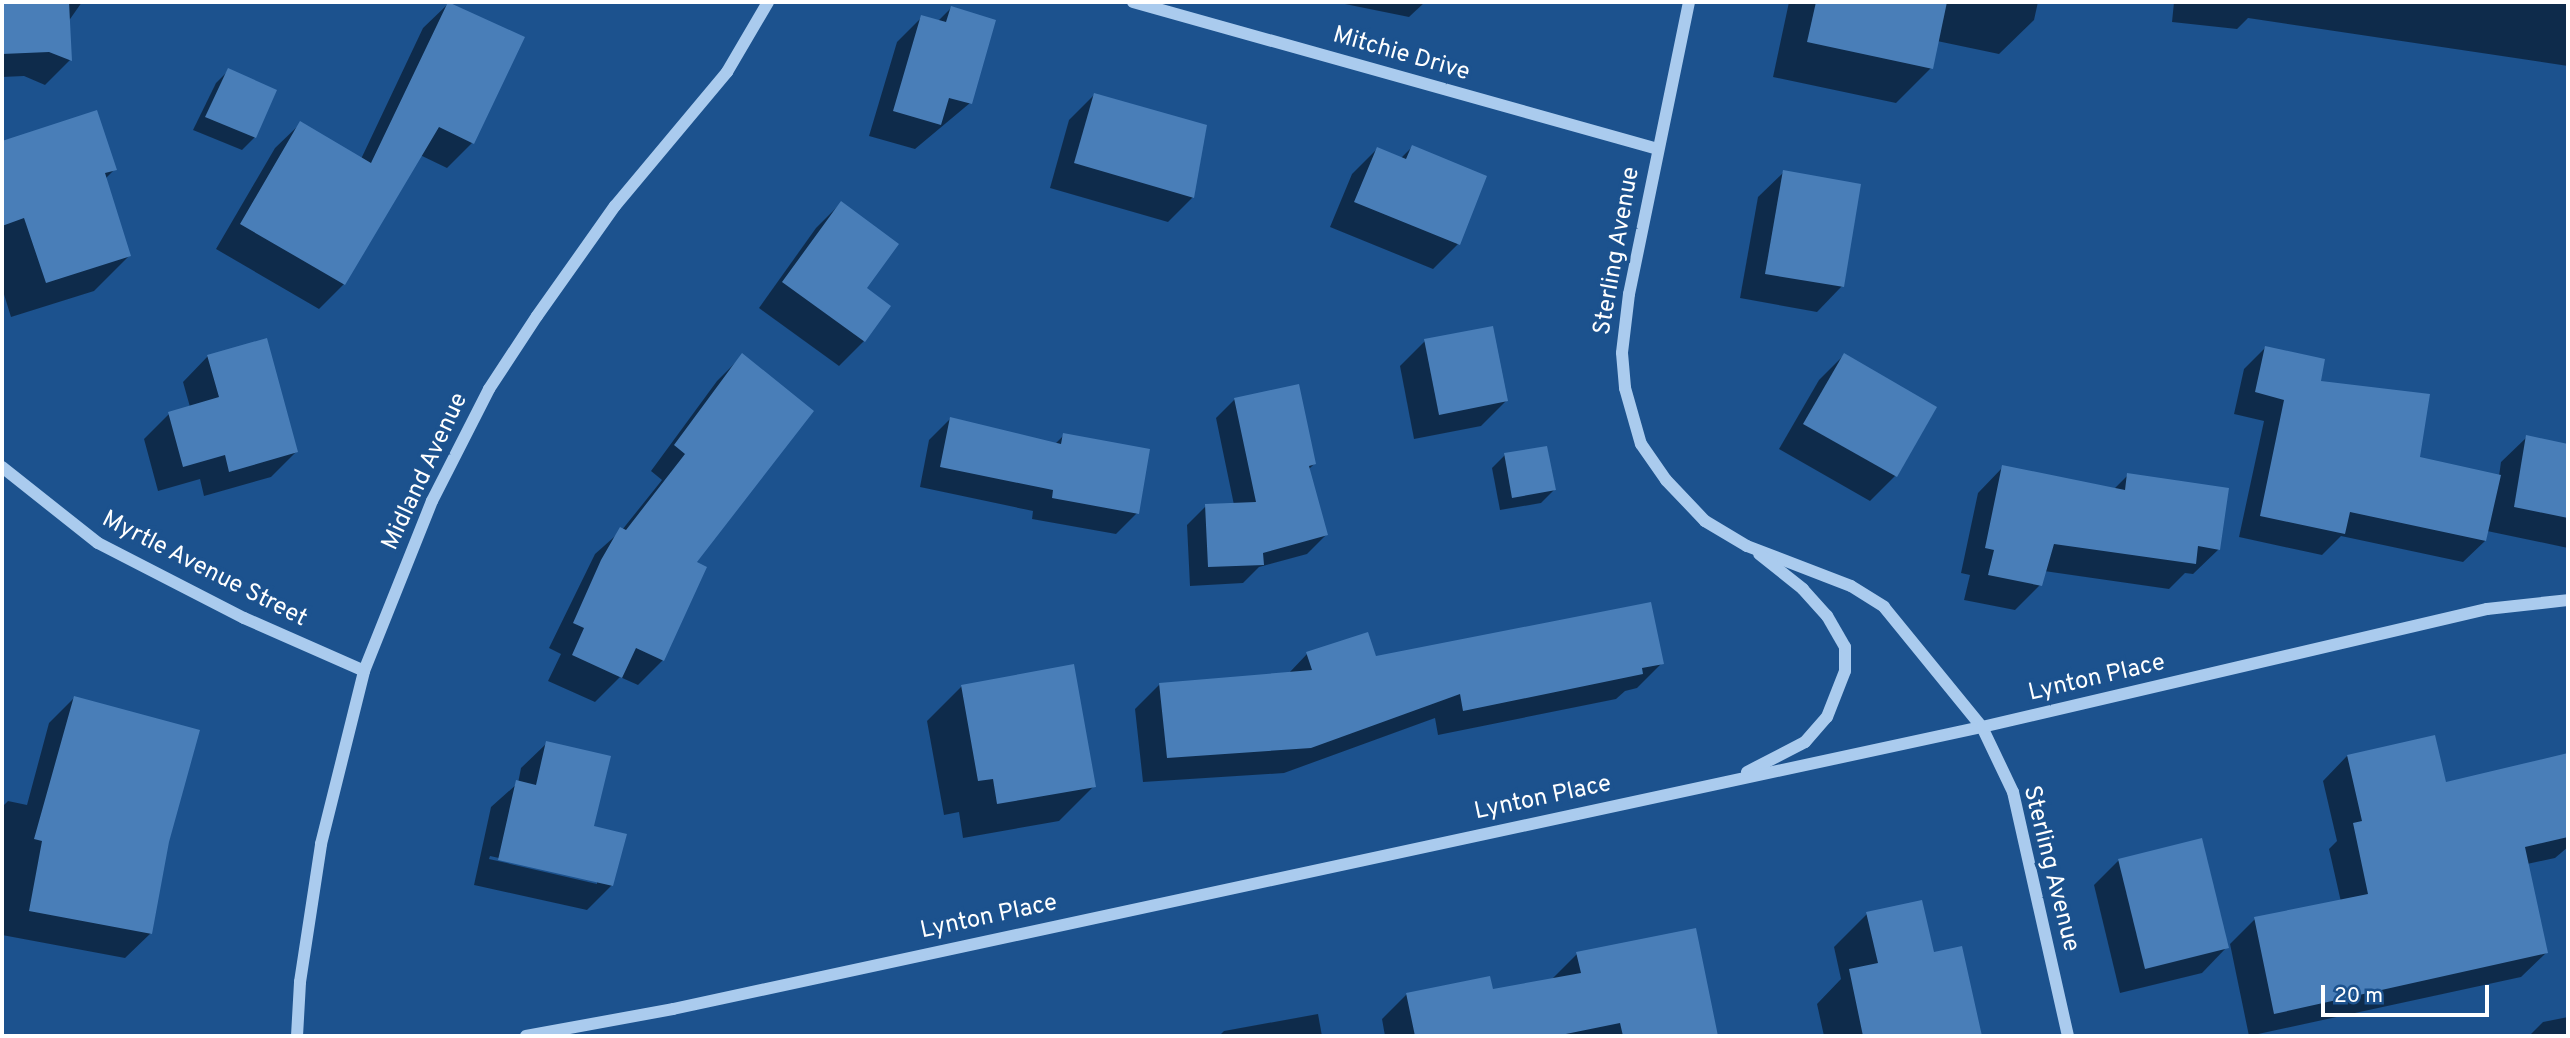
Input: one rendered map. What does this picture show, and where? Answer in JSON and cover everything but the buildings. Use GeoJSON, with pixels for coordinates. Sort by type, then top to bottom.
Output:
{"type":"FeatureCollection","features":[{"type":"Feature","properties":{"kind":"street","name":"Midland Avenue"},"geometry":{"type":"LineString","coordinates":[[297,1036],[300,982],[321,844],[364,671],[432,501],[489,389],[615,206],[727,72],[768,2]]}},
{"type":"Feature","properties":{"kind":"street","name":"Mitchie Drive"},"geometry":{"type":"LineString","coordinates":[[1133,2],[1658,149]]}},
{"type":"Feature","properties":{"kind":"street","name":"Sterling Avenue"},"geometry":{"type":"LineString","coordinates":[[1689,2],[1629,294],[1622,353],[1625,388],[1641,444],[1666,480],[1705,521],[1748,546],[1803,589],[1827,616],[1844,647],[1845,671],[1840,693],[1828,717],[1805,742],[1733,780]]}},
{"type":"Feature","properties":{"kind":"street","name":"Myrtle Avenue Street"},"geometry":{"type":"LineString","coordinates":[[2,467],[98,543],[244,618],[364,671]]}},
{"type":"Feature","properties":{"kind":"street","name":"Sterling Avenue"},"geometry":{"type":"LineString","coordinates":[[1748,546],[1852,586],[1884,607],[1982,727],[2012,792],[2068,1036]]}},
{"type":"Feature","properties":{"kind":"street","name":"Lynton Place"},"geometry":{"type":"LineString","coordinates":[[526,1036],[673,1009],[1982,727],[2474,612],[2568,600]]}}]}
